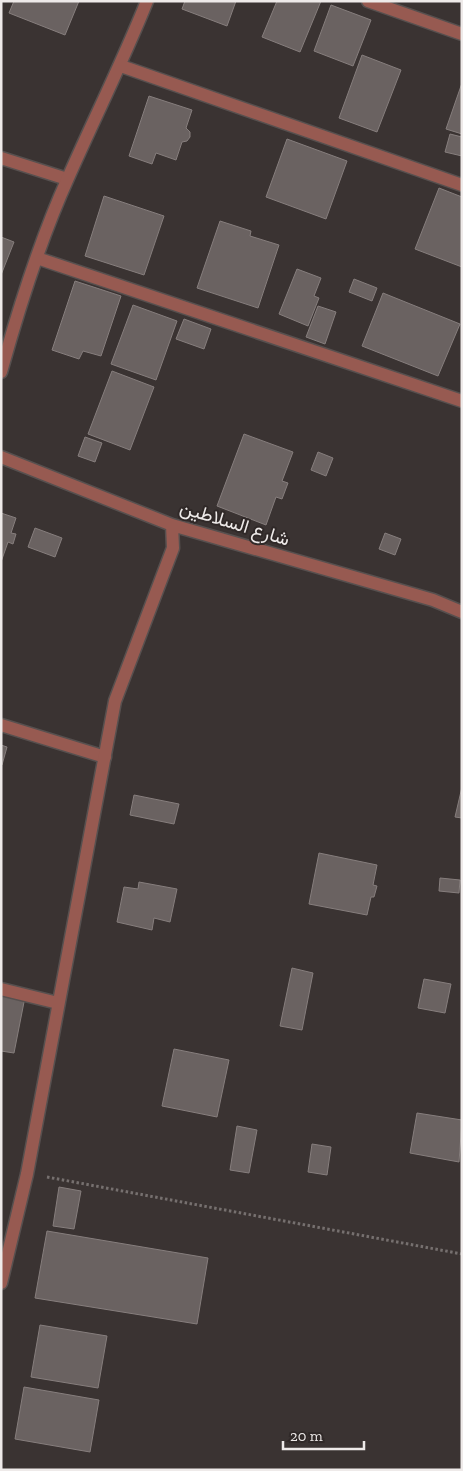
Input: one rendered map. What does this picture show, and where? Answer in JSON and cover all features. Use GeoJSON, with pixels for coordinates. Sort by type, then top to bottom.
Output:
{"type":"FeatureCollection","features":[{"type":"Feature","properties":{"kind":"street"},"geometry":{"type":"LineString","coordinates":[[1,372],[37,258],[67,179],[121,66],[147,1]]}},
{"type":"Feature","properties":{"kind":"street"},"geometry":{"type":"LineString","coordinates":[[368,1],[462,34]]}},
{"type":"Feature","properties":{"kind":"street"},"geometry":{"type":"LineString","coordinates":[[121,66],[462,185]]}},
{"type":"Feature","properties":{"kind":"street"},"geometry":{"type":"LineString","coordinates":[[1,158],[67,179]]}},
{"type":"Feature","properties":{"kind":"street"},"geometry":{"type":"LineString","coordinates":[[37,258],[462,402]]}},
{"type":"Feature","properties":{"kind":"street","name":"شارع السلاطين"},"geometry":{"type":"LineString","coordinates":[[1,457],[172,524],[433,600],[462,612]]}},
{"type":"Feature","properties":{"kind":"street"},"geometry":{"type":"LineString","coordinates":[[1,1283],[26,1174],[115,701],[173,548],[172,524]]}},
{"type":"Feature","properties":{"kind":"street"},"geometry":{"type":"LineString","coordinates":[[1,725],[105,757]]}},
{"type":"Feature","properties":{"kind":"street"},"geometry":{"type":"LineString","coordinates":[[1,989],[58,1003]]}},
{"type":"Feature","properties":{"kind":"path"},"geometry":{"type":"LineString","coordinates":[[26,1174],[462,1254]]}},
{"type":"Feature","properties":{"kind":"building"},"geometry":{"type":"Polygon","coordinates":[[[14,1],[79,1],[65,35],[9,13],[14,1]]]}},
{"type":"Feature","properties":{"kind":"building"},"geometry":{"type":"Polygon","coordinates":[[[185,1],[236,1],[227,26],[182,9],[185,1]]]}},
{"type":"Feature","properties":{"kind":"building"},"geometry":{"type":"Polygon","coordinates":[[[277,1],[321,1],[300,52],[262,37],[277,1]]]}},
{"type":"Feature","properties":{"kind":"building"},"geometry":{"type":"Polygon","coordinates":[[[331,5],[371,20],[353,66],[314,51],[331,5]]]}},
{"type":"Feature","properties":{"kind":"building"},"geometry":{"type":"Polygon","coordinates":[[[362,55],[401,70],[377,132],[339,118],[362,55]]]}},
{"type":"Feature","properties":{"kind":"building"},"geometry":{"type":"Polygon","coordinates":[[[462,83],[462,134],[446,129],[462,83]]]}},
{"type":"Feature","properties":{"kind":"building"},"geometry":{"type":"Polygon","coordinates":[[[149,96],[192,110],[186,128],[190,132],[190,137],[187,141],[182,142],[176,160],[156,153],[152,164],[129,156],[149,96]]]}},
{"type":"Feature","properties":{"kind":"building"},"geometry":{"type":"Polygon","coordinates":[[[450,134],[462,137],[462,156],[445,152],[450,134]]]}},
{"type":"Feature","properties":{"kind":"building"},"geometry":{"type":"Polygon","coordinates":[[[287,139],[347,161],[326,219],[266,197],[287,139]]]}},
{"type":"Feature","properties":{"kind":"building"},"geometry":{"type":"Polygon","coordinates":[[[439,188],[462,197],[462,267],[415,249],[439,188]]]}},
{"type":"Feature","properties":{"kind":"building"},"geometry":{"type":"Polygon","coordinates":[[[104,196],[164,216],[144,275],[85,256],[104,196]]]}},
{"type":"Feature","properties":{"kind":"building"},"geometry":{"type":"Polygon","coordinates":[[[220,221],[251,231],[250,236],[279,245],[258,308],[197,288],[220,221]]]}},
{"type":"Feature","properties":{"kind":"building"},"geometry":{"type":"Polygon","coordinates":[[[1,237],[14,242],[1,275],[1,237]]]}},
{"type":"Feature","properties":{"kind":"building"},"geometry":{"type":"Polygon","coordinates":[[[297,269],[321,278],[314,296],[319,298],[308,326],[279,314],[297,269]]]}},
{"type":"Feature","properties":{"kind":"building"},"geometry":{"type":"Polygon","coordinates":[[[354,279],[377,288],[372,301],[349,292],[354,279]]]}},
{"type":"Feature","properties":{"kind":"building"},"geometry":{"type":"Polygon","coordinates":[[[75,281],[121,296],[101,356],[83,351],[79,359],[52,350],[75,281]]]}},
{"type":"Feature","properties":{"kind":"building"},"geometry":{"type":"Polygon","coordinates":[[[383,293],[460,324],[438,376],[362,346],[383,293]]]}},
{"type":"Feature","properties":{"kind":"building"},"geometry":{"type":"Polygon","coordinates":[[[133,305],[177,321],[156,380],[111,364],[133,305]]]}},
{"type":"Feature","properties":{"kind":"building"},"geometry":{"type":"Polygon","coordinates":[[[318,306],[336,312],[325,344],[306,337],[318,306]]]}},
{"type":"Feature","properties":{"kind":"building"},"geometry":{"type":"Polygon","coordinates":[[[184,319],[211,329],[204,349],[176,339],[184,319]]]}},
{"type":"Feature","properties":{"kind":"building"},"geometry":{"type":"Polygon","coordinates":[[[112,371],[154,387],[130,450],[88,434],[112,371]]]}},
{"type":"Feature","properties":{"kind":"building"},"geometry":{"type":"Polygon","coordinates":[[[244,434],[293,452],[282,481],[288,483],[282,499],[276,497],[266,525],[217,506],[244,434]]]}},
{"type":"Feature","properties":{"kind":"building"},"geometry":{"type":"Polygon","coordinates":[[[85,437],[102,443],[95,462],[78,456],[85,437]]]}},
{"type":"Feature","properties":{"kind":"building"},"geometry":{"type":"Polygon","coordinates":[[[318,452],[333,458],[326,476],[311,470],[318,452]]]}},
{"type":"Feature","properties":{"kind":"building"},"geometry":{"type":"Polygon","coordinates":[[[1,513],[16,518],[11,533],[16,534],[13,544],[8,542],[1,562],[1,513]]]}},
{"type":"Feature","properties":{"kind":"building"},"geometry":{"type":"Polygon","coordinates":[[[35,528],[62,538],[55,557],[28,547],[35,528]]]}},
{"type":"Feature","properties":{"kind":"building"},"geometry":{"type":"Polygon","coordinates":[[[385,533],[401,539],[395,555],[379,549],[385,533]]]}},
{"type":"Feature","properties":{"kind":"building"},"geometry":{"type":"Polygon","coordinates":[[[1,745],[7,747],[2,765],[1,765],[1,745]]]}},
{"type":"Feature","properties":{"kind":"building"},"geometry":{"type":"Polygon","coordinates":[[[462,787],[462,818],[455,817],[462,787]]]}},
{"type":"Feature","properties":{"kind":"building"},"geometry":{"type":"Polygon","coordinates":[[[134,795],[179,804],[174,824],[130,815],[134,795]]]}},
{"type":"Feature","properties":{"kind":"building"},"geometry":{"type":"Polygon","coordinates":[[[319,853],[377,865],[373,885],[377,886],[374,897],[371,897],[367,915],[309,904],[319,853]]]}},
{"type":"Feature","properties":{"kind":"building"},"geometry":{"type":"Polygon","coordinates":[[[440,878],[460,880],[459,893],[439,891],[440,878]]]}},
{"type":"Feature","properties":{"kind":"building"},"geometry":{"type":"Polygon","coordinates":[[[139,882],[177,889],[170,922],[154,918],[152,930],[117,922],[124,887],[138,889],[139,882]]]}},
{"type":"Feature","properties":{"kind":"building"},"geometry":{"type":"Polygon","coordinates":[[[292,968],[313,973],[302,1030],[280,1026],[292,968]]]}},
{"type":"Feature","properties":{"kind":"building"},"geometry":{"type":"Polygon","coordinates":[[[424,979],[451,984],[445,1013],[418,1008],[424,979]]]}},
{"type":"Feature","properties":{"kind":"building"},"geometry":{"type":"Polygon","coordinates":[[[1,993],[25,997],[14,1053],[1,1051],[1,993]]]}},
{"type":"Feature","properties":{"kind":"building"},"geometry":{"type":"Polygon","coordinates":[[[174,1049],[229,1060],[217,1117],[162,1106],[174,1049]]]}},
{"type":"Feature","properties":{"kind":"building"},"geometry":{"type":"Polygon","coordinates":[[[417,1113],[462,1120],[459,1162],[410,1153],[417,1113]]]}},
{"type":"Feature","properties":{"kind":"building"},"geometry":{"type":"Polygon","coordinates":[[[237,1126],[257,1130],[249,1173],[230,1170],[237,1126]]]}},
{"type":"Feature","properties":{"kind":"building"},"geometry":{"type":"Polygon","coordinates":[[[312,1144],[331,1147],[327,1175],[308,1172],[312,1144]]]}},
{"type":"Feature","properties":{"kind":"building"},"geometry":{"type":"Polygon","coordinates":[[[59,1187],[81,1191],[74,1229],[53,1226],[59,1187]]]}},
{"type":"Feature","properties":{"kind":"building"},"geometry":{"type":"Polygon","coordinates":[[[47,1231],[208,1258],[197,1324],[35,1298],[47,1231]]]}},
{"type":"Feature","properties":{"kind":"building"},"geometry":{"type":"Polygon","coordinates":[[[40,1325],[107,1336],[98,1388],[31,1377],[40,1325]]]}},
{"type":"Feature","properties":{"kind":"building"},"geometry":{"type":"Polygon","coordinates":[[[24,1387],[99,1400],[90,1452],[15,1439],[24,1387]]]}}]}
